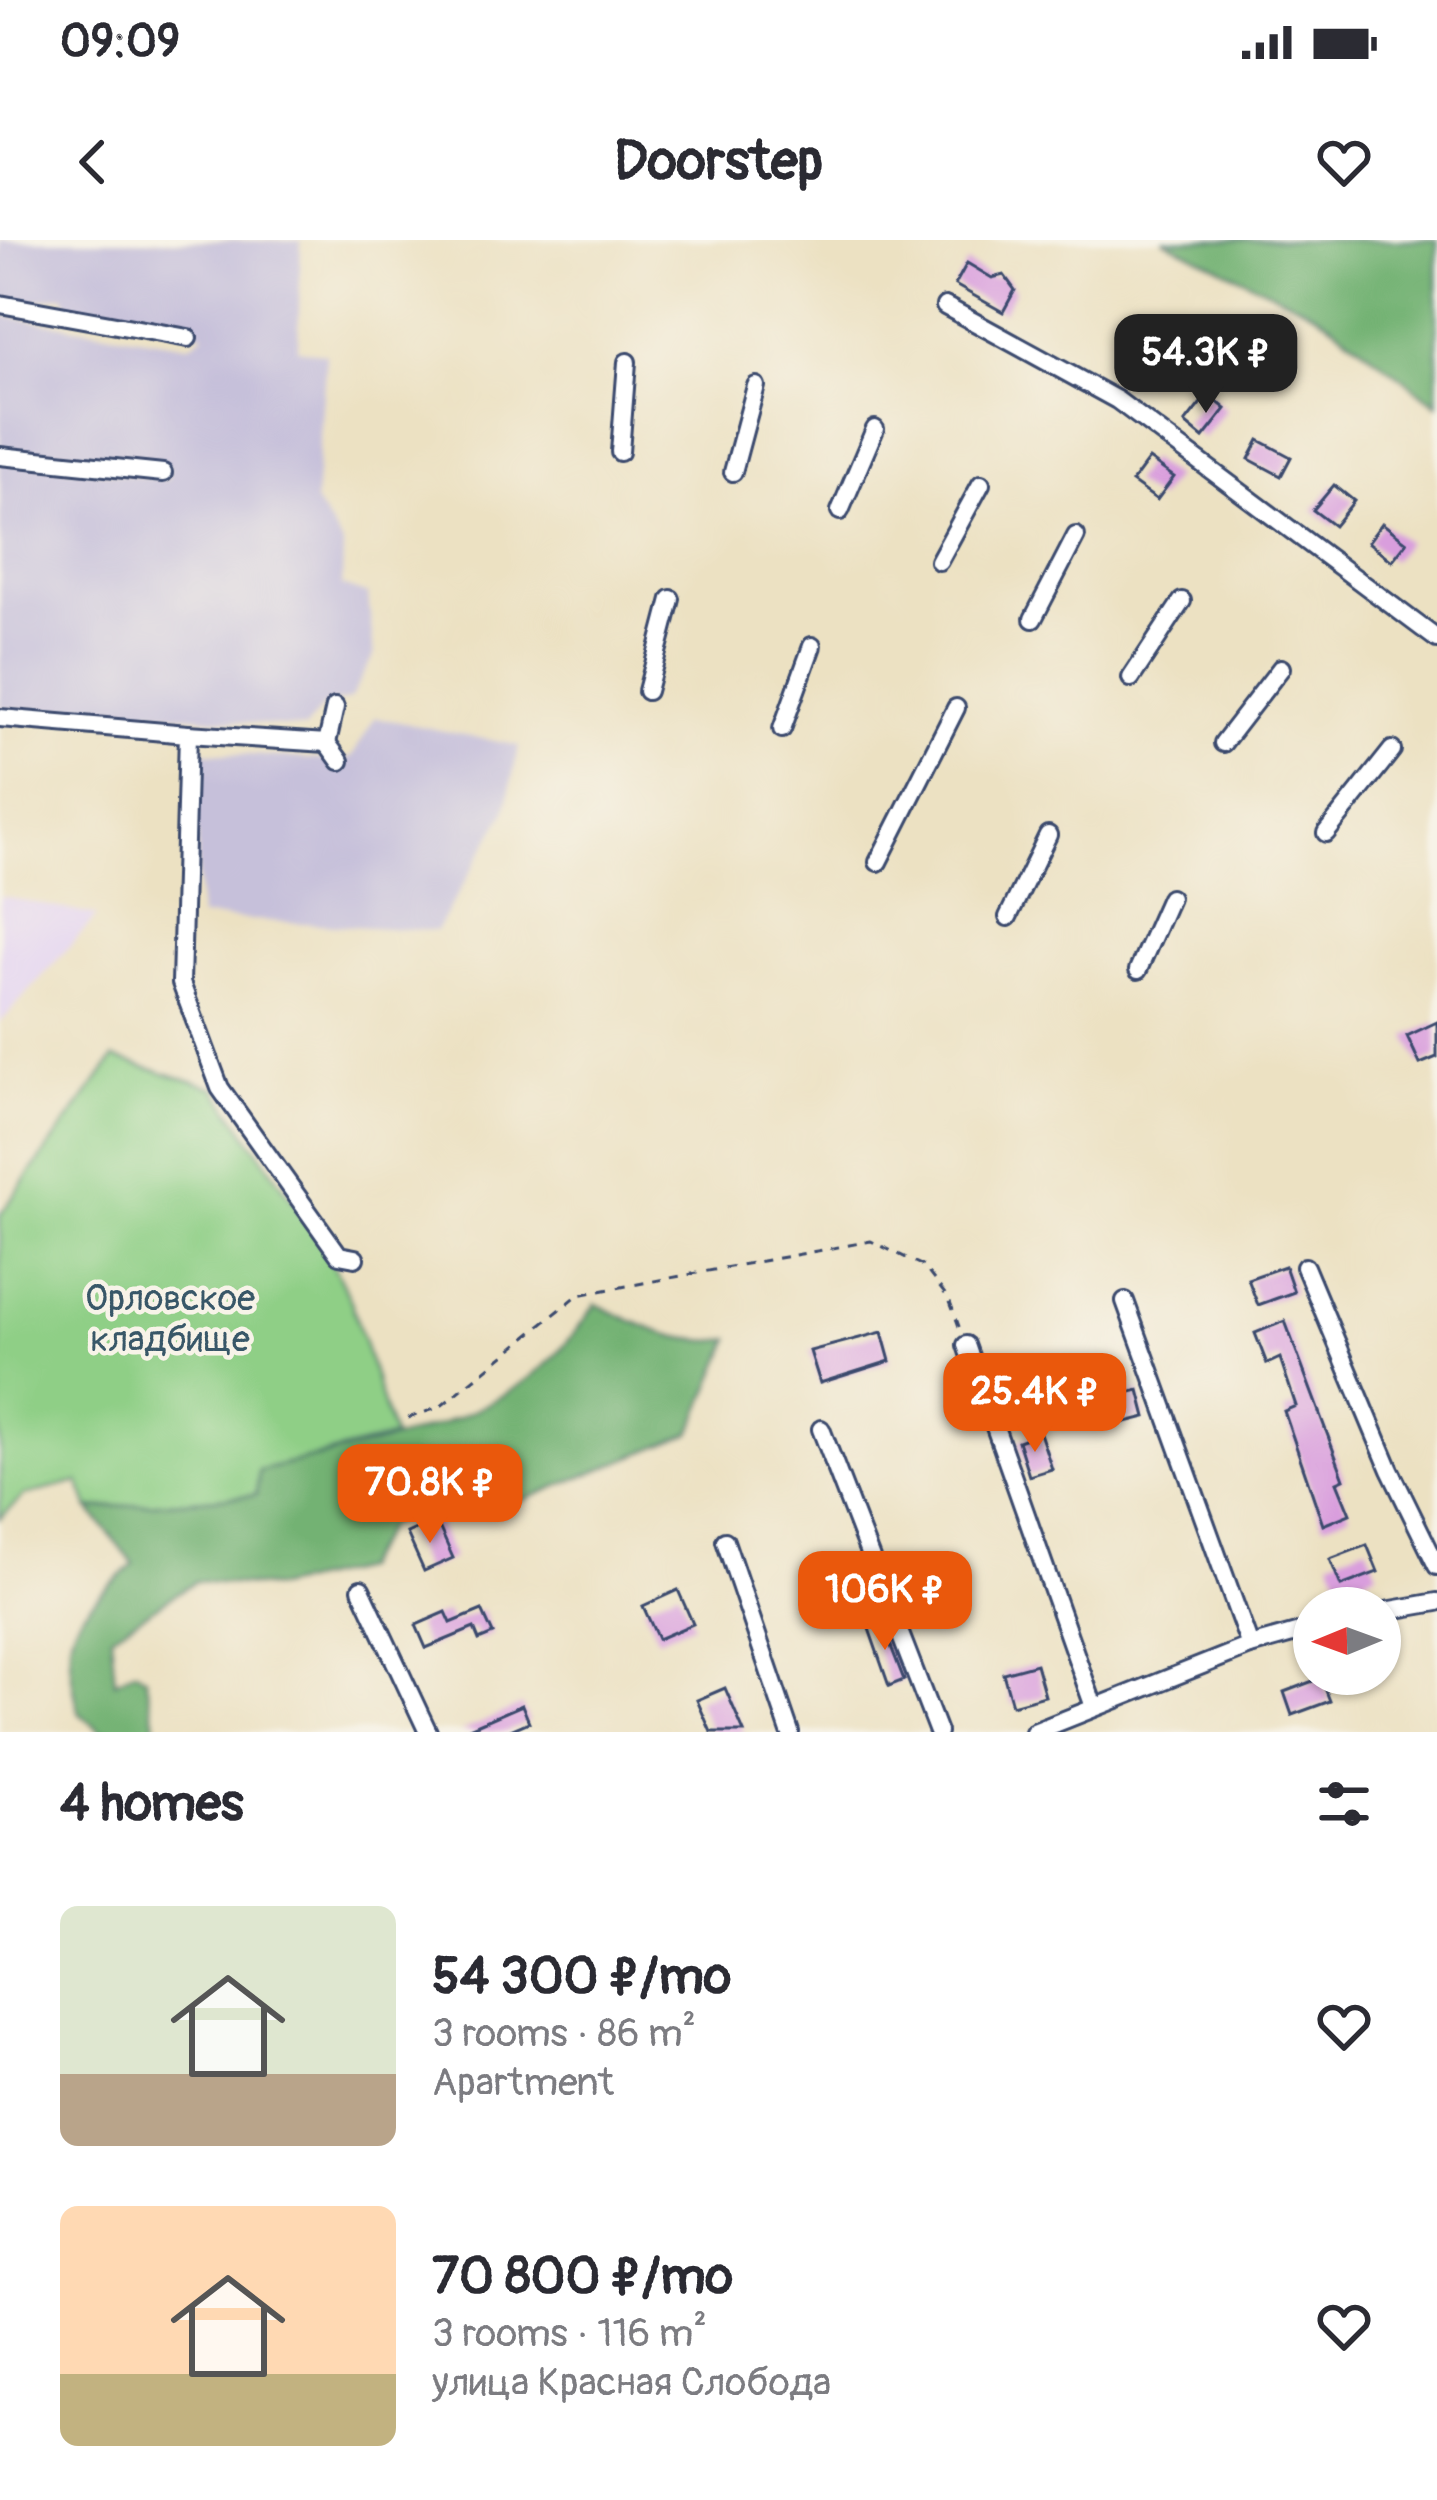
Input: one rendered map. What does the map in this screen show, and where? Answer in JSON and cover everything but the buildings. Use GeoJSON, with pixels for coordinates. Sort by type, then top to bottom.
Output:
{"type":"FeatureCollection","features":[{"type":"Feature","properties":{"kind":"street"},"geometry":{"type":"LineString","coordinates":[[0,304],[188,338]]}},
{"type":"Feature","properties":{"kind":"street"},"geometry":{"type":"LineString","coordinates":[[945,307],[1117,400],[1437,639]]}},
{"type":"Feature","properties":{"kind":"street"},"geometry":{"type":"LineString","coordinates":[[620,452],[627,362]]}},
{"type":"Feature","properties":{"kind":"street"},"geometry":{"type":"LineString","coordinates":[[733,472],[756,386]]}},
{"type":"Feature","properties":{"kind":"street"},"geometry":{"type":"LineString","coordinates":[[840,511],[875,429]]}},
{"type":"Feature","properties":{"kind":"street"},"geometry":{"type":"LineString","coordinates":[[0,456],[163,473]]}},
{"type":"Feature","properties":{"kind":"street"},"geometry":{"type":"LineString","coordinates":[[939,561],[981,484]]}},
{"type":"Feature","properties":{"kind":"street"},"geometry":{"type":"LineString","coordinates":[[1034,619],[1076,536]]}},
{"type":"Feature","properties":{"kind":"street"},"geometry":{"type":"LineString","coordinates":[[647,691],[671,599]]}},
{"type":"Feature","properties":{"kind":"street"},"geometry":{"type":"LineString","coordinates":[[1131,679],[1183,601]]}},
{"type":"Feature","properties":{"kind":"street"},"geometry":{"type":"LineString","coordinates":[[782,729],[812,646]]}},
{"type":"Feature","properties":{"kind":"street"},"geometry":{"type":"LineString","coordinates":[[1223,743],[1281,668]]}},
{"type":"Feature","properties":{"kind":"street"},"geometry":{"type":"LineString","coordinates":[[335,707],[328,743],[340,761]]}},
{"type":"Feature","properties":{"kind":"street"},"geometry":{"type":"LineString","coordinates":[[878,862],[956,708]]}},
{"type":"Feature","properties":{"kind":"street"},"geometry":{"type":"LineString","coordinates":[[0,718],[328,743]]}},
{"type":"Feature","properties":{"kind":"street"},"geometry":{"type":"LineString","coordinates":[[188,734],[182,982],[220,1088],[340,1255],[355,1258]]}},
{"type":"Feature","properties":{"kind":"street"},"geometry":{"type":"LineString","coordinates":[[1326,833],[1392,750]]}},
{"type":"Feature","properties":{"kind":"street"},"geometry":{"type":"LineString","coordinates":[[1008,917],[1048,835]]}},
{"type":"Feature","properties":{"kind":"street"},"geometry":{"type":"LineString","coordinates":[[1138,970],[1170,898]]}},
{"type":"Feature","properties":{"kind":"street"},"geometry":{"type":"LineString","coordinates":[[1305,1267],[1390,1470],[1437,1566]]}},
{"type":"Feature","properties":{"kind":"street"},"geometry":{"type":"LineString","coordinates":[[1125,1301],[1250,1646]]}},
{"type":"Feature","properties":{"kind":"street"},"geometry":{"type":"LineString","coordinates":[[966,1345],[1093,1705]]}},
{"type":"Feature","properties":{"kind":"street"},"geometry":{"type":"LineString","coordinates":[[821,1429],[938,1732]]}},
{"type":"Feature","properties":{"kind":"street"},"geometry":{"type":"LineString","coordinates":[[725,1541],[790,1732]]}},
{"type":"Feature","properties":{"kind":"street"},"geometry":{"type":"LineString","coordinates":[[362,1589],[428,1732]]}},
{"type":"Feature","properties":{"kind":"street"},"geometry":{"type":"LineString","coordinates":[[1401,1608],[1437,1602]]}},
{"type":"Feature","properties":{"kind":"street"},"geometry":{"type":"LineString","coordinates":[[1034,1732],[1093,1705],[1293,1634]]}},
{"type":"Feature","properties":{"kind":"path"},"geometry":{"type":"LineString","coordinates":[[409,1418],[440,1406],[578,1295],[871,1241],[922,1266],[949,1299],[966,1345]]}},
{"type":"Feature","properties":{"kind":"shaded area"},"geometry":{"type":"Polygon","coordinates":[[[0,240],[301,241],[298,349],[326,354],[315,502],[343,545],[342,586],[368,595],[374,655],[350,699],[323,706],[305,729],[146,711],[139,718],[0,708],[0,458],[167,480],[169,467],[0,450],[0,315],[189,345],[205,334],[71,311],[63,295],[22,304],[0,300],[0,240]]]}},
{"type":"Feature","properties":{"kind":"shaded area"},"geometry":{"type":"Polygon","coordinates":[[[375,717],[519,746],[505,813],[436,931],[199,917],[196,751],[340,761],[352,757],[375,717]]]}},
{"type":"Feature","properties":{"kind":"shaded area"},"geometry":{"type":"Polygon","coordinates":[[[0,896],[97,916],[0,1023],[0,896]]]}},
{"type":"Feature","properties":{"kind":"green space"},"geometry":{"type":"Polygon","coordinates":[[[1163,240],[1437,240],[1437,404],[1318,314],[1163,240]]]}},
{"type":"Feature","properties":{"kind":"green space","name":"Орловское кладбище"},"geometry":{"type":"Polygon","coordinates":[[[114,1058],[215,1088],[322,1243],[351,1301],[393,1437],[260,1471],[256,1495],[89,1509],[79,1482],[25,1495],[0,1518],[0,1215],[114,1058]]]}},
{"type":"Feature","properties":{"kind":"green space"},"geometry":{"type":"Polygon","coordinates":[[[596,1304],[678,1337],[731,1339],[691,1433],[489,1514],[435,1498],[387,1527],[361,1569],[276,1588],[196,1581],[111,1635],[115,1682],[135,1670],[145,1677],[157,1732],[102,1732],[79,1713],[70,1660],[74,1626],[95,1599],[134,1564],[89,1509],[256,1495],[259,1471],[450,1421],[519,1385],[550,1361],[596,1304]]]}}]}
